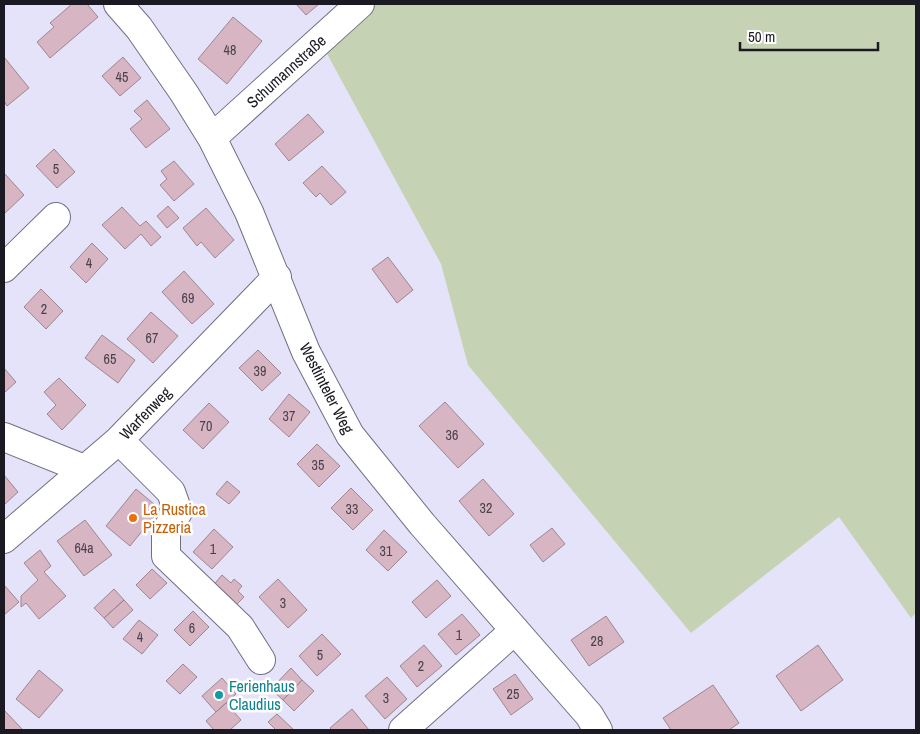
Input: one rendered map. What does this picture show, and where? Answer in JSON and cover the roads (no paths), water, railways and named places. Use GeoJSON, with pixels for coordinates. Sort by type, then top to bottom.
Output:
{"type":"FeatureCollection","features":[{"type":"Feature","properties":{"kind":"street","name":"Westlinteler Weg"},"geometry":{"type":"LineString","coordinates":[[118,4],[138,28],[184,93],[212,138],[250,212],[306,352],[350,435],[422,524],[589,715],[598,730]]}},
{"type":"Feature","properties":{"kind":"street","name":"Schumannstraße"},"geometry":{"type":"LineString","coordinates":[[212,138],[360,4]]}},
{"type":"Feature","properties":{"kind":"street"},"geometry":{"type":"LineString","coordinates":[[4,268],[56,218]]}},
{"type":"Feature","properties":{"kind":"street","name":"Warfenweg"},"geometry":{"type":"LineString","coordinates":[[4,539],[84,468],[119,440],[277,277]]}},
{"type":"Feature","properties":{"kind":"street"},"geometry":{"type":"LineString","coordinates":[[4,437],[84,468]]}},
{"type":"Feature","properties":{"kind":"street"},"geometry":{"type":"LineString","coordinates":[[119,440],[171,492],[178,512],[166,531],[166,556],[240,627],[261,660]]}},
{"type":"Feature","properties":{"kind":"street"},"geometry":{"type":"LineString","coordinates":[[403,730],[515,630]]}},
{"type":"Feature","properties":{"kind":"place","name":"La Rustica Pizzeria"},"geometry":{"type":"Point","coordinates":[133,518]}},
{"type":"Feature","properties":{"kind":"place","name":"Ferienhaus Claudius"},"geometry":{"type":"Point","coordinates":[219,695]}}]}
